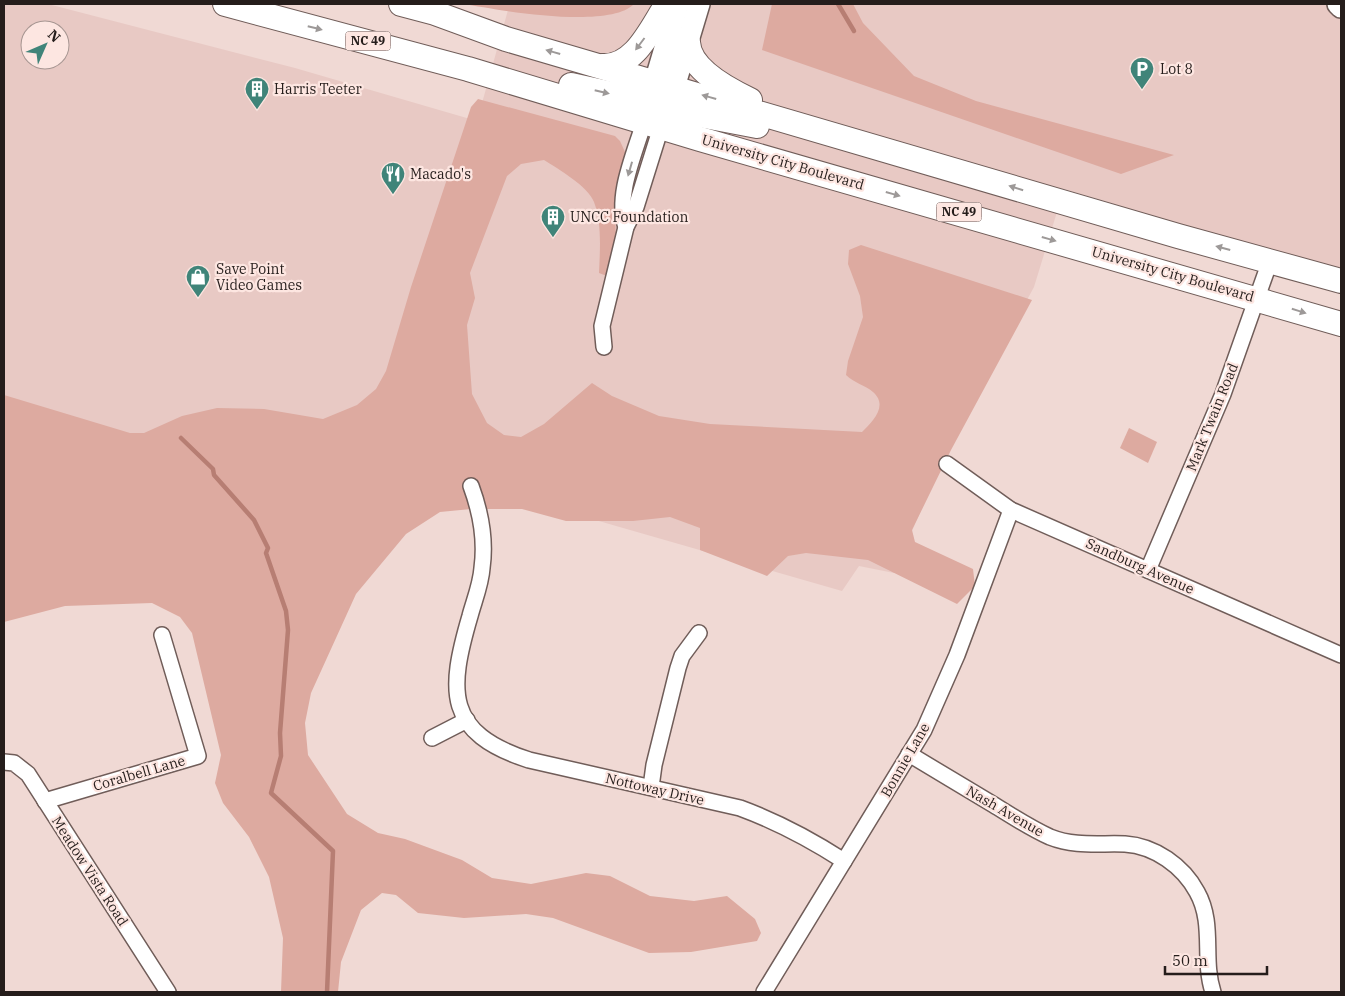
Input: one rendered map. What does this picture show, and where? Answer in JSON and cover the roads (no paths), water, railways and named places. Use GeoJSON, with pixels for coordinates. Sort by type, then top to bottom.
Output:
{"type":"FeatureCollection","features":[{"type":"Feature","properties":{"kind":"main road","name":"NC 49"},"geometry":{"type":"LineString","coordinates":[[225,4],[468,69],[507,71],[658,105]]}},
{"type":"Feature","properties":{"kind":"main road","name":"University City Boulevard"},"geometry":{"type":"LineString","coordinates":[[401,4],[435,13],[506,39],[600,66],[658,105],[1256,299],[1341,324]]}},
{"type":"Feature","properties":{"kind":"main road","name":"NC 49"},"geometry":{"type":"LineString","coordinates":[[600,66],[613,66],[626,61],[640,45],[667,4]]}},
{"type":"Feature","properties":{"kind":"main road"},"geometry":{"type":"LineString","coordinates":[[688,42],[693,58],[714,78],[745,97],[806,126]]}},
{"type":"Feature","properties":{"kind":"main road","name":"University City Boulevard"},"geometry":{"type":"LineString","coordinates":[[658,105],[806,126],[1341,281]]}},
{"type":"Feature","properties":{"kind":"main road"},"geometry":{"type":"LineString","coordinates":[[658,105],[884,149]]}},
{"type":"Feature","properties":{"kind":"street"},"geometry":{"type":"LineString","coordinates":[[604,347],[602,326],[626,227],[636,207],[678,4]]}},
{"type":"Feature","properties":{"kind":"street"},"geometry":{"type":"LineString","coordinates":[[658,105],[688,42],[699,4]]}},
{"type":"Feature","properties":{"kind":"street"},"geometry":{"type":"LineString","coordinates":[[1338,4],[1341,7]]}},
{"type":"Feature","properties":{"kind":"street","name":"Mark Twain Road"},"geometry":{"type":"LineString","coordinates":[[1148,570],[1223,394],[1270,261]]}},
{"type":"Feature","properties":{"kind":"street","name":"Sandburg Avenue"},"geometry":{"type":"LineString","coordinates":[[947,464],[1011,510],[1341,654]]}},
{"type":"Feature","properties":{"kind":"street","name":"Nottoway Drive"},"geometry":{"type":"LineString","coordinates":[[471,486],[482,521],[484,545],[480,582],[456,670],[456,690],[467,720],[482,737],[505,752],[529,760],[740,808],[802,834],[844,861]]}},
{"type":"Feature","properties":{"kind":"street","name":"Bonnie Lane"},"geometry":{"type":"LineString","coordinates":[[764,992],[924,730],[947,681],[1011,510]]}},
{"type":"Feature","properties":{"kind":"street"},"geometry":{"type":"LineString","coordinates":[[651,788],[654,765],[678,668],[682,656],[699,633]]}},
{"type":"Feature","properties":{"kind":"street","name":"Coralbell Lane"},"geometry":{"type":"LineString","coordinates":[[45,801],[198,756],[162,635]]}},
{"type":"Feature","properties":{"kind":"street"},"geometry":{"type":"LineString","coordinates":[[432,738],[467,720]]}},
{"type":"Feature","properties":{"kind":"street","name":"Nash Avenue"},"geometry":{"type":"LineString","coordinates":[[909,754],[1028,826],[1049,836],[1083,845],[1128,844],[1164,857],[1179,868],[1196,890],[1206,917],[1208,962],[1213,992]]}},
{"type":"Feature","properties":{"kind":"street","name":"Meadow Vista Road"},"geometry":{"type":"LineString","coordinates":[[4,762],[14,763],[21,767],[168,992]]}},
{"type":"Feature","properties":{"kind":"waterway"},"geometry":{"type":"LineString","coordinates":[[838,4],[854,31]]}},
{"type":"Feature","properties":{"kind":"waterway"},"geometry":{"type":"LineString","coordinates":[[181,438],[213,469],[214,475],[254,520],[268,548],[266,553],[286,611],[288,630],[280,733],[281,756],[271,793],[333,851],[327,992]]}},
{"type":"Feature","properties":{"kind":"place","name":"Lot 8"},"geometry":{"type":"Point","coordinates":[1142,90]}},
{"type":"Feature","properties":{"kind":"place","name":"Harris Teeter"},"geometry":{"type":"Point","coordinates":[257,110]}},
{"type":"Feature","properties":{"kind":"place","name":"Macado's"},"geometry":{"type":"Point","coordinates":[393,195]}},
{"type":"Feature","properties":{"kind":"place","name":"UNCC Foundation"},"geometry":{"type":"Point","coordinates":[553,238]}},
{"type":"Feature","properties":{"kind":"place","name":"Save Point Video Games"},"geometry":{"type":"Point","coordinates":[198,298]}}]}
